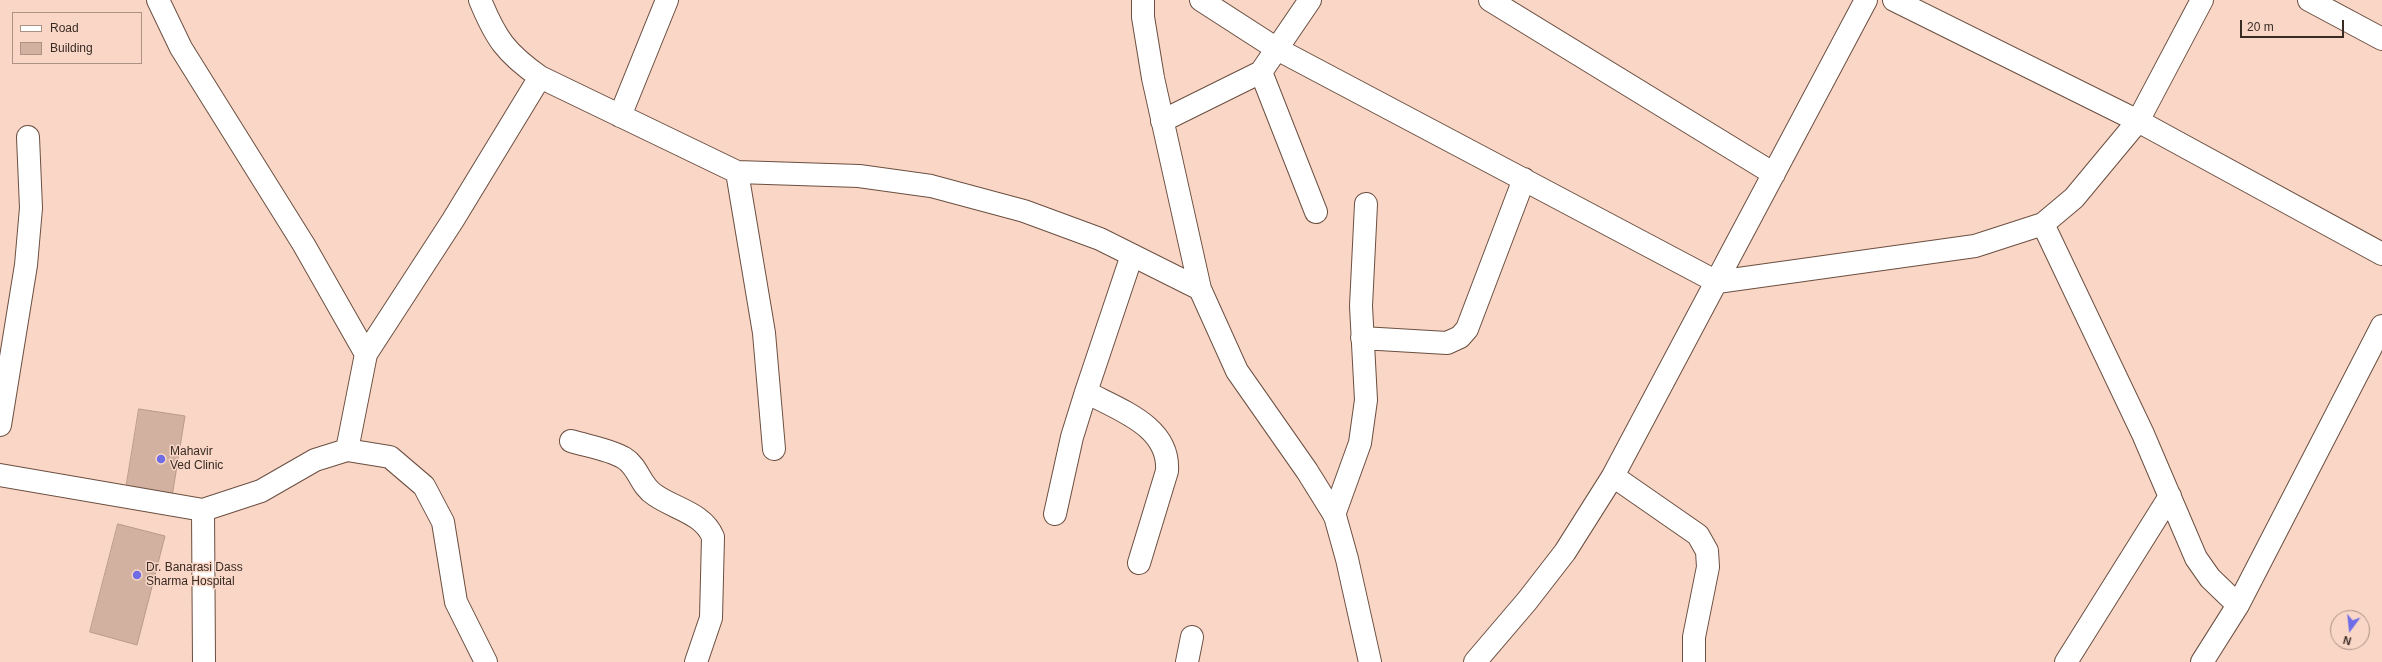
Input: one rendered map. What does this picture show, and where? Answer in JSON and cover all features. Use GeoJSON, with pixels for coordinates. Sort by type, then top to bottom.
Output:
{"type":"FeatureCollection","features":[{"type":"Feature","properties":{"kind":"street"},"geometry":{"type":"LineString","coordinates":[[158,0],[181,48],[304,245],[366,354]]}},
{"type":"Feature","properties":{"kind":"street"},"geometry":{"type":"LineString","coordinates":[[480,0],[491,28],[514,58],[540,77],[737,172],[859,176],[930,186],[1024,211],[1100,239],[1200,289]]}},
{"type":"Feature","properties":{"kind":"street"},"geometry":{"type":"LineString","coordinates":[[620,116],[667,0]]}},
{"type":"Feature","properties":{"kind":"street"},"geometry":{"type":"LineString","coordinates":[[1144,0],[1143,17],[1162,121],[1200,289],[1237,371],[1307,471],[1334,515],[1347,559],[1370,662]]}},
{"type":"Feature","properties":{"kind":"street"},"geometry":{"type":"LineString","coordinates":[[1201,0],[1277,49],[1717,282],[1975,246],[2043,224],[2074,198],[2138,122],[2202,0]]}},
{"type":"Feature","properties":{"kind":"street"},"geometry":{"type":"LineString","coordinates":[[1162,121],[1261,72],[1310,0]]}},
{"type":"Feature","properties":{"kind":"street"},"geometry":{"type":"LineString","coordinates":[[1490,0],[1774,174]]}},
{"type":"Feature","properties":{"kind":"street"},"geometry":{"type":"LineString","coordinates":[[1475,662],[1527,601],[1565,552],[1613,476],[1866,0]]}},
{"type":"Feature","properties":{"kind":"street"},"geometry":{"type":"LineString","coordinates":[[1894,0],[2138,122],[2382,254]]}},
{"type":"Feature","properties":{"kind":"street"},"geometry":{"type":"LineString","coordinates":[[2309,0],[2382,39]]}},
{"type":"Feature","properties":{"kind":"street"},"geometry":{"type":"LineString","coordinates":[[1261,72],[1316,212]]}},
{"type":"Feature","properties":{"kind":"street"},"geometry":{"type":"LineString","coordinates":[[347,450],[366,354],[453,220],[540,77]]}},
{"type":"Feature","properties":{"kind":"street"},"geometry":{"type":"LineString","coordinates":[[0,425],[26,265],[31,208],[28,137]]}},
{"type":"Feature","properties":{"kind":"street"},"geometry":{"type":"LineString","coordinates":[[737,172],[764,333],[774,449]]}},
{"type":"Feature","properties":{"kind":"street"},"geometry":{"type":"LineString","coordinates":[[1362,338],[1447,343],[1460,337],[1468,329],[1524,179]]}},
{"type":"Feature","properties":{"kind":"street"},"geometry":{"type":"LineString","coordinates":[[1334,515],[1360,443],[1366,400],[1362,338],[1366,204]]}},
{"type":"Feature","properties":{"kind":"street"},"geometry":{"type":"LineString","coordinates":[[2043,224],[2170,496],[2196,558],[2210,578],[2238,605]]}},
{"type":"Feature","properties":{"kind":"street"},"geometry":{"type":"LineString","coordinates":[[1055,514],[1072,437],[1132,256]]}},
{"type":"Feature","properties":{"kind":"street"},"geometry":{"type":"LineString","coordinates":[[2202,662],[2238,605],[2382,326]]}},
{"type":"Feature","properties":{"kind":"street"},"geometry":{"type":"LineString","coordinates":[[1086,392],[1143,424],[1156,434],[1164,446],[1168,458],[1167,471],[1139,563]]}},
{"type":"Feature","properties":{"kind":"street"},"geometry":{"type":"LineString","coordinates":[[571,441],[622,457],[633,464],[645,486],[653,494],[700,518],[708,526],[713,537],[711,618],[696,662]]}},
{"type":"Feature","properties":{"kind":"street"},"geometry":{"type":"LineString","coordinates":[[0,475],[203,510],[261,491],[315,460],[347,450],[390,457],[424,486],[443,522],[456,602],[486,662]]}},
{"type":"Feature","properties":{"kind":"street"},"geometry":{"type":"LineString","coordinates":[[1613,476],[1698,535],[1707,551],[1708,567],[1694,637],[1694,662]]}},
{"type":"Feature","properties":{"kind":"street"},"geometry":{"type":"LineString","coordinates":[[2066,662],[2170,496]]}},
{"type":"Feature","properties":{"kind":"street"},"geometry":{"type":"LineString","coordinates":[[203,510],[204,662]]}},
{"type":"Feature","properties":{"kind":"street"},"geometry":{"type":"LineString","coordinates":[[1187,662],[1192,637]]}},
{"type":"Feature","properties":{"kind":"building"},"geometry":{"type":"Polygon","coordinates":[[[139,409],[185,416],[171,503],[125,495],[139,409]]]}},
{"type":"Feature","properties":{"kind":"building"},"geometry":{"type":"Polygon","coordinates":[[[118,524],[165,536],[137,645],[90,632],[118,524]]]}},
{"type":"Feature","properties":{"kind":"place","name":"Mahavir Ved Clinic"},"geometry":{"type":"Point","coordinates":[161,459]}},
{"type":"Feature","properties":{"kind":"place","name":"Dr. Banarasi Dass Sharma Hospital"},"geometry":{"type":"Point","coordinates":[137,575]}}]}
